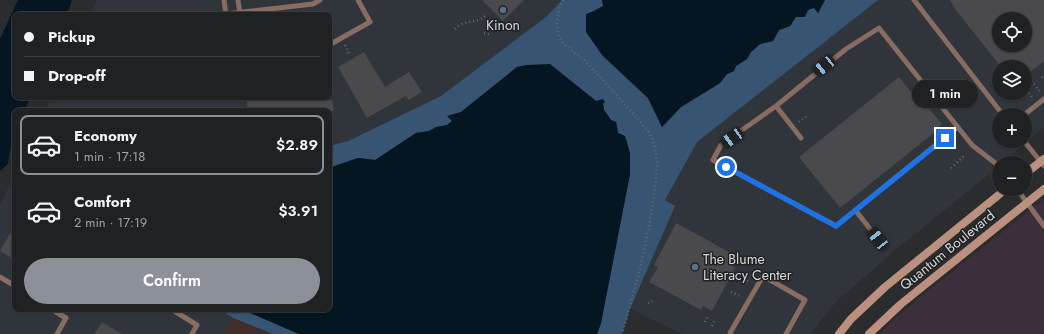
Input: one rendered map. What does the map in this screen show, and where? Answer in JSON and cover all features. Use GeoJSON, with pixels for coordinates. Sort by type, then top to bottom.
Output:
{"type":"FeatureCollection","features":[{"type":"Feature","properties":{"kind":"street"},"geometry":{"type":"LineString","coordinates":[[1032,169],[1043,162]]}},
{"type":"Feature","properties":{"kind":"street","name":"Quantum Boulevard"},"geometry":{"type":"LineString","coordinates":[[869,334],[900,304],[1044,189]]}},
{"type":"Feature","properties":{"kind":"street","name":"Quantum Boulevard"},"geometry":{"type":"LineString","coordinates":[[839,334],[857,313],[884,287],[997,196]]}},
{"type":"Feature","properties":{"kind":"lane"},"geometry":{"type":"LineString","coordinates":[[224,0],[226,12]]}},
{"type":"Feature","properties":{"kind":"lane"},"geometry":{"type":"LineString","coordinates":[[238,0],[240,12]]}},
{"type":"Feature","properties":{"kind":"lane"},"geometry":{"type":"LineString","coordinates":[[255,12],[313,4],[320,0]]}},
{"type":"Feature","properties":{"kind":"lane"},"geometry":{"type":"LineString","coordinates":[[332,43],[370,22],[358,0]]}},
{"type":"Feature","properties":{"kind":"lane"},"geometry":{"type":"LineString","coordinates":[[914,0],[998,108]]}},
{"type":"Feature","properties":{"kind":"lane"},"geometry":{"type":"LineString","coordinates":[[958,127],[836,226],[713,160],[721,146],[776,106],[846,48],[879,28],[958,127],[972,145],[992,161]]}},
{"type":"Feature","properties":{"kind":"lane"},"geometry":{"type":"LineString","coordinates":[[1032,109],[1044,99]]}},
{"type":"Feature","properties":{"kind":"lane"},"geometry":{"type":"LineString","coordinates":[[776,106],[801,138]]}},
{"type":"Feature","properties":{"kind":"lane"},"geometry":{"type":"LineString","coordinates":[[1030,148],[1043,162]]}},
{"type":"Feature","properties":{"kind":"lane"},"geometry":{"type":"LineString","coordinates":[[1022,196],[1044,226]]}},
{"type":"Feature","properties":{"kind":"lane"},"geometry":{"type":"LineString","coordinates":[[856,211],[878,239]]}},
{"type":"Feature","properties":{"kind":"lane"},"geometry":{"type":"LineString","coordinates":[[731,334],[730,333],[763,276],[805,300],[786,334]]}},
{"type":"Feature","properties":{"kind":"lane"},"geometry":{"type":"LineString","coordinates":[[0,277],[12,284]]}},
{"type":"Feature","properties":{"kind":"lane"},"geometry":{"type":"LineString","coordinates":[[56,312],[66,318],[56,334]]}},
{"type":"Feature","properties":{"kind":"lane"},"geometry":{"type":"LineString","coordinates":[[176,312],[197,325],[192,334]]}},
{"type":"Feature","properties":{"kind":"path"},"geometry":{"type":"LineString","coordinates":[[562,0],[557,24],[559,36],[567,46],[579,55],[649,132],[654,142],[656,153],[656,178],[651,215],[632,301],[622,334]]}},
{"type":"Feature","properties":{"kind":"path"},"geometry":{"type":"LineString","coordinates":[[455,29],[461,24],[481,19],[485,16]]}},
{"type":"Feature","properties":{"kind":"path"},"geometry":{"type":"LineString","coordinates":[[484,33],[492,35]]}},
{"type":"Feature","properties":{"kind":"path"},"geometry":{"type":"LineString","coordinates":[[345,46],[350,56]]}},
{"type":"Feature","properties":{"kind":"path"},"geometry":{"type":"LineString","coordinates":[[1034,84],[1041,92]]}},
{"type":"Feature","properties":{"kind":"path"},"geometry":{"type":"LineString","coordinates":[[798,123],[807,116]]}},
{"type":"Feature","properties":{"kind":"path"},"geometry":{"type":"LineString","coordinates":[[951,168],[964,156]]}},
{"type":"Feature","properties":{"kind":"path"},"geometry":{"type":"LineString","coordinates":[[740,277],[750,282]]}},
{"type":"Feature","properties":{"kind":"path"},"geometry":{"type":"LineString","coordinates":[[732,292],[742,297]]}},
{"type":"Feature","properties":{"kind":"path"},"geometry":{"type":"LineString","coordinates":[[648,303],[655,300]]}},
{"type":"Feature","properties":{"kind":"path"},"geometry":{"type":"LineString","coordinates":[[704,322],[708,316]]}},
{"type":"Feature","properties":{"kind":"path"},"geometry":{"type":"LineString","coordinates":[[712,326],[715,319]]}},
{"type":"Feature","properties":{"kind":"shaded area"},"geometry":{"type":"Polygon","coordinates":[[[18,0],[72,0],[68,12],[12,12],[18,0]]]}},
{"type":"Feature","properties":{"kind":"shaded area"},"geometry":{"type":"Polygon","coordinates":[[[97,0],[562,0],[547,16],[441,96],[348,141],[332,145],[332,108],[46,108],[50,100],[332,100],[332,12],[91,12],[97,0]]]}},
{"type":"Feature","properties":{"kind":"shaded area"},"geometry":{"type":"Polygon","coordinates":[[[562,0],[602,0],[603,6],[594,11],[602,55],[648,98],[662,127],[681,107],[720,83],[727,74],[734,71],[736,66],[747,59],[751,52],[760,44],[773,41],[779,30],[790,26],[796,17],[814,7],[818,13],[825,0],[878,0],[697,142],[665,200],[675,206],[630,309],[622,334],[597,334],[601,323],[630,174],[630,153],[625,137],[618,133],[616,122],[611,120],[604,110],[603,104],[596,101],[550,65],[517,67],[461,112],[448,116],[452,121],[447,125],[437,127],[429,131],[416,133],[375,160],[358,158],[332,167],[332,145],[348,141],[441,96],[547,16],[562,0]]]}},
{"type":"Feature","properties":{"kind":"shaded area"},"geometry":{"type":"Polygon","coordinates":[[[602,0],[825,0],[818,13],[814,8],[808,10],[805,17],[796,17],[790,26],[779,30],[773,41],[760,44],[751,52],[747,59],[736,66],[734,71],[727,74],[720,83],[681,107],[662,127],[648,98],[602,55],[586,32],[586,14],[603,6],[602,0]]]}},
{"type":"Feature","properties":{"kind":"shaded area"},"geometry":{"type":"Polygon","coordinates":[[[862,0],[1044,0],[1044,127],[1032,137],[1032,108],[992,108],[992,148],[1020,148],[1010,156],[992,156],[992,172],[898,248],[838,300],[811,334],[682,334],[620,304],[652,213],[693,139],[862,0]]]}},
{"type":"Feature","properties":{"kind":"shaded area"},"geometry":{"type":"Polygon","coordinates":[[[12,13],[12,100],[30,100],[26,108],[12,108],[12,138],[8,164],[0,171],[0,39],[12,13]]]}},
{"type":"Feature","properties":{"kind":"shaded area"},"geometry":{"type":"Polygon","coordinates":[[[550,64],[596,101],[603,99],[605,102],[603,104],[604,110],[611,120],[616,122],[618,133],[625,136],[630,153],[630,174],[601,323],[597,334],[299,334],[248,312],[332,312],[332,167],[358,158],[375,160],[416,133],[429,131],[436,127],[447,125],[452,121],[447,116],[461,112],[517,67],[550,64]]]}},
{"type":"Feature","properties":{"kind":"shaded area"},"geometry":{"type":"Polygon","coordinates":[[[12,179],[12,312],[223,312],[233,318],[223,334],[0,334],[0,205],[12,179]]]}},
{"type":"Feature","properties":{"kind":"shaded area"},"geometry":{"type":"Polygon","coordinates":[[[1044,199],[1044,334],[880,334],[890,323],[918,299],[1044,199]]]}},
{"type":"Feature","properties":{"kind":"shaded area"},"geometry":{"type":"Polygon","coordinates":[[[223,312],[248,312],[299,334],[273,334],[233,318],[223,312]]]}},
{"type":"Feature","properties":{"kind":"shaded area"},"geometry":{"type":"Polygon","coordinates":[[[233,318],[273,334],[223,334],[233,318]]]}},
{"type":"Feature","properties":{"kind":"building","name":"Kinon"},"geometry":{"type":"Polygon","coordinates":[[[482,0],[524,0],[503,21],[482,0]]]}},
{"type":"Feature","properties":{"kind":"building"},"geometry":{"type":"Polygon","coordinates":[[[950,0],[1044,0],[1044,61],[1032,70],[1032,60],[995,60],[955,9],[950,0]]]}},
{"type":"Feature","properties":{"kind":"building"},"geometry":{"type":"Polygon","coordinates":[[[364,52],[385,87],[409,72],[422,92],[409,100],[406,96],[367,118],[338,67],[364,52]]]}},
{"type":"Feature","properties":{"kind":"building"},"geometry":{"type":"Polygon","coordinates":[[[899,77],[923,107],[926,105],[942,124],[934,131],[935,132],[840,208],[799,157],[899,77]]]}},
{"type":"Feature","properties":{"kind":"building"},"geometry":{"type":"Polygon","coordinates":[[[246,100],[332,100],[334,111],[332,111],[332,108],[248,108],[246,100]]]}},
{"type":"Feature","properties":{"kind":"building","name":"The Blume Literacy Center"},"geometry":{"type":"Polygon","coordinates":[[[676,223],[738,257],[732,266],[735,268],[712,311],[703,306],[701,310],[649,282],[658,267],[654,265],[676,223]]]}},
{"type":"Feature","properties":{"kind":"building"},"geometry":{"type":"Polygon","coordinates":[[[12,230],[12,258],[0,251],[12,230]]]}},
{"type":"Feature","properties":{"kind":"building"},"geometry":{"type":"Polygon","coordinates":[[[102,322],[122,334],[94,334],[102,322]]]}},
{"type":"Feature","properties":{"kind":"place","name":"Kinon"},"geometry":{"type":"Point","coordinates":[503,10]}},
{"type":"Feature","properties":{"kind":"place","name":"The Blume Literacy Center"},"geometry":{"type":"Point","coordinates":[695,267]}},
{"type":"Feature","properties":{"kind":"route"},"geometry":{"type":"LineString","coordinates":[[726,167],[836,226],[945,138]]}}]}
